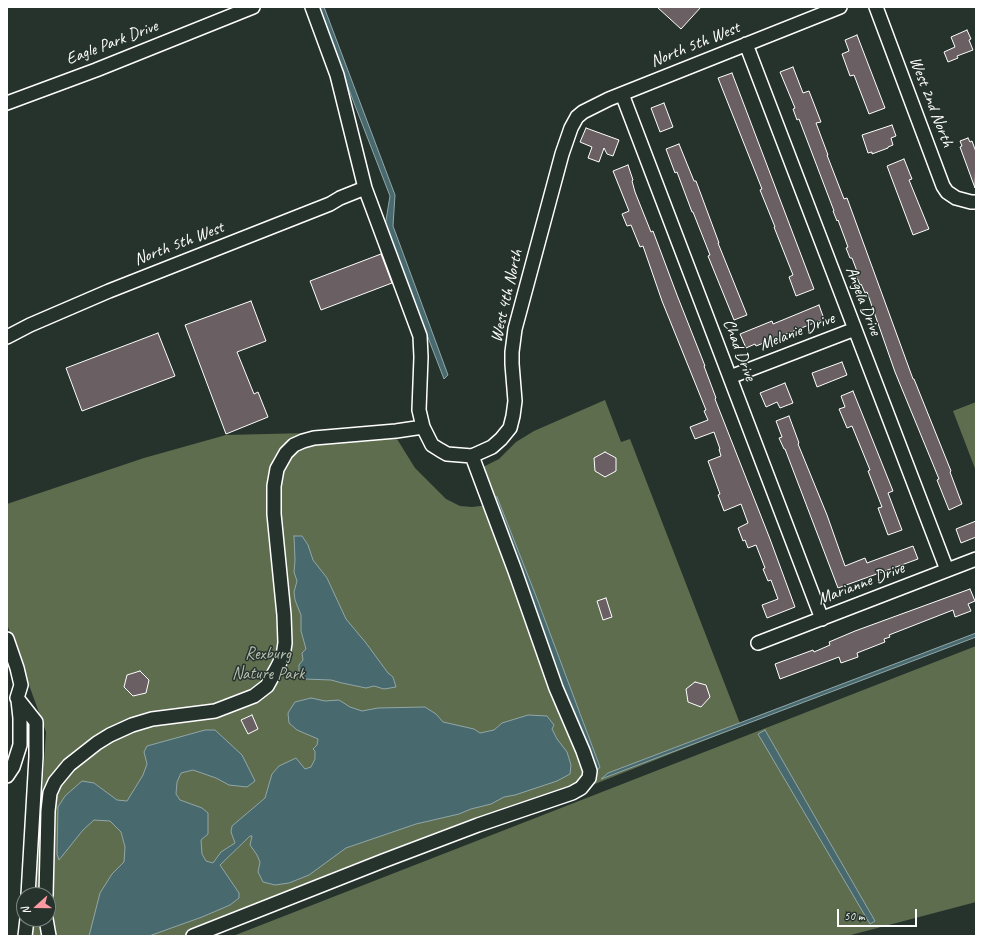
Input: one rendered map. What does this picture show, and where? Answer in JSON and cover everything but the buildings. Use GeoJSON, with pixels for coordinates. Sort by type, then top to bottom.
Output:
{"type":"FeatureCollection","features":[{"type":"Feature","properties":{"kind":"street","name":"Eagle Park Drive"},"geometry":{"type":"LineString","coordinates":[[7,103],[96,70],[252,7]]}},
{"type":"Feature","properties":{"kind":"street","name":"West 4th North"},"geometry":{"type":"LineString","coordinates":[[312,7],[337,75],[365,188],[420,336],[421,357],[419,410],[423,427],[432,445],[447,454],[472,456],[492,447],[502,439],[510,428],[515,401],[512,364],[515,329],[562,154],[571,128]]}},
{"type":"Feature","properties":{"kind":"street","name":"North 5th West"},"geometry":{"type":"LineString","coordinates":[[571,128],[577,117],[583,112],[622,94],[840,7]]}},
{"type":"Feature","properties":{"kind":"street","name":"West 2nd North"},"geometry":{"type":"LineString","coordinates":[[876,7],[943,186],[947,192],[956,198],[970,201]]}},
{"type":"Feature","properties":{"kind":"street","name":"Angela Drive"},"geometry":{"type":"LineString","coordinates":[[746,44],[947,570]]}},
{"type":"Feature","properties":{"kind":"street","name":"Chad Drive"},"geometry":{"type":"LineString","coordinates":[[622,94],[822,619]]}},
{"type":"Feature","properties":{"kind":"street","name":"North 5th West"},"geometry":{"type":"LineString","coordinates":[[7,337],[30,325],[109,291],[330,204],[340,198],[365,188]]}},
{"type":"Feature","properties":{"kind":"street","name":"Melanie Drive"},"geometry":{"type":"LineString","coordinates":[[730,377],[855,329]]}},
{"type":"Feature","properties":{"kind":"street"},"geometry":{"type":"LineString","coordinates":[[46,887],[50,792],[58,778],[69,765],[80,755],[103,739],[132,725],[152,719],[215,711],[254,696],[267,686],[277,668],[283,656],[285,643],[284,615],[274,514],[274,486],[278,469],[286,453],[294,445],[314,438],[396,431],[423,427]]}},
{"type":"Feature","properties":{"kind":"street"},"geometry":{"type":"LineString","coordinates":[[193,936],[427,844],[572,793],[581,788],[589,778],[590,771],[583,751],[556,688],[515,571],[472,456]]}},
{"type":"Feature","properties":{"kind":"street","name":"Marianne Drive"},"geometry":{"type":"LineString","coordinates":[[758,643],[976,559]]}},
{"type":"Feature","properties":{"kind":"street"},"geometry":{"type":"LineString","coordinates":[[7,639],[18,668],[21,685],[17,698],[20,718],[20,745],[13,767],[7,776]]}},
{"type":"Feature","properties":{"kind":"street"},"geometry":{"type":"LineString","coordinates":[[17,698],[36,722],[37,742],[28,887]]}},
{"type":"Feature","properties":{"kind":"green space","name":"Rexburg Nature Park"},"geometry":{"type":"Polygon","coordinates":[[[605,400],[621,442],[630,439],[741,726],[212,936],[32,936],[33,927],[56,927],[56,887],[36,887],[46,732],[7,624],[7,504],[144,458],[226,435],[392,431],[415,468],[446,499],[460,506],[481,506],[490,504],[477,470],[499,459],[516,442],[534,431],[605,400]]]}},
{"type":"Feature","properties":{"kind":"green space"},"geometry":{"type":"Polygon","coordinates":[[[976,402],[976,471],[953,411],[976,402]]]}},
{"type":"Feature","properties":{"kind":"green space"},"geometry":{"type":"Polygon","coordinates":[[[976,646],[976,902],[847,936],[233,936],[976,646]]]}},
{"type":"Feature","properties":{"kind":"water"},"geometry":{"type":"Polygon","coordinates":[[[317,7],[324,7],[395,195],[393,226],[448,375],[444,379],[385,226],[390,196],[317,7]]]}},
{"type":"Feature","properties":{"kind":"water"},"geometry":{"type":"Polygon","coordinates":[[[497,497],[600,767],[596,772],[491,499],[497,497]]]}},
{"type":"Feature","properties":{"kind":"water"},"geometry":{"type":"Polygon","coordinates":[[[294,536],[302,536],[308,545],[313,560],[327,578],[346,619],[388,673],[393,677],[396,687],[384,689],[374,686],[366,688],[331,680],[305,679],[299,672],[299,665],[303,660],[302,653],[306,649],[301,631],[301,615],[295,600],[294,592],[297,581],[294,572],[294,536]]]}},
{"type":"Feature","properties":{"kind":"water"},"geometry":{"type":"Polygon","coordinates":[[[976,633],[976,637],[601,779],[608,773],[976,633]]]}},
{"type":"Feature","properties":{"kind":"water"},"geometry":{"type":"Polygon","coordinates":[[[311,698],[325,701],[339,700],[350,707],[362,711],[378,708],[425,707],[436,714],[443,722],[474,729],[480,733],[494,730],[502,723],[528,715],[547,716],[554,725],[552,729],[557,739],[567,752],[571,765],[570,774],[557,781],[515,795],[504,797],[491,804],[459,814],[416,824],[346,848],[309,875],[289,883],[275,885],[263,882],[258,872],[260,862],[250,845],[252,836],[250,836],[220,865],[239,893],[239,898],[230,905],[149,936],[89,936],[100,893],[112,874],[124,862],[125,847],[121,832],[110,821],[94,820],[83,830],[59,860],[57,854],[58,807],[65,796],[82,781],[94,783],[117,800],[127,801],[143,775],[147,764],[144,752],[147,746],[205,730],[215,730],[242,755],[255,781],[247,787],[229,785],[216,778],[193,770],[181,773],[177,782],[176,794],[180,800],[202,808],[208,813],[208,834],[201,840],[202,854],[206,861],[213,863],[221,852],[235,843],[231,832],[232,826],[265,798],[272,774],[279,766],[296,758],[305,769],[311,767],[315,759],[315,751],[313,749],[317,745],[318,739],[297,730],[289,723],[288,713],[295,702],[311,698]]]}},
{"type":"Feature","properties":{"kind":"water"},"geometry":{"type":"Polygon","coordinates":[[[765,730],[875,921],[870,924],[758,734],[765,730]]]}}]}
